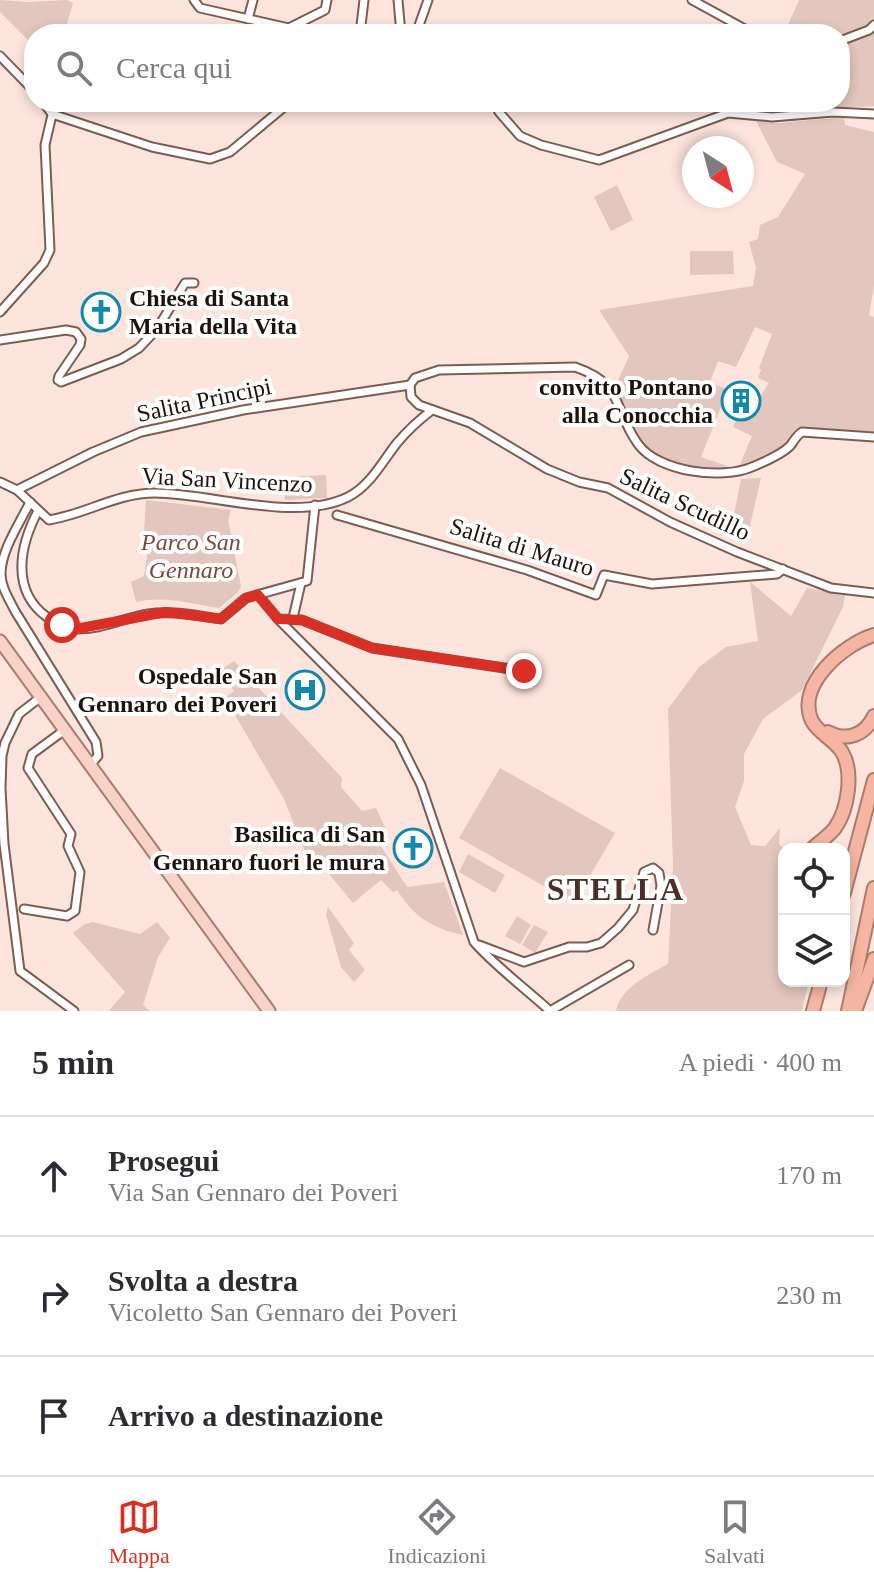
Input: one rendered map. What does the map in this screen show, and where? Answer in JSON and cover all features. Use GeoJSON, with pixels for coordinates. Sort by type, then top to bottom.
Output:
{"type":"FeatureCollection","features":[{"type":"Feature","properties":{"kind":"highway"},"geometry":{"type":"LineString","coordinates":[[874,637],[832,669],[819,688],[814,706],[823,728],[842,738],[853,737],[863,731],[874,716]]}},
{"type":"Feature","properties":{"kind":"highway"},"geometry":{"type":"LineString","coordinates":[[819,843],[840,820],[849,777],[842,752],[814,723],[809,712],[809,698],[834,660],[850,646],[874,637]]}},
{"type":"Feature","properties":{"kind":"highway"},"geometry":{"type":"LineString","coordinates":[[850,870],[874,780]]}},
{"type":"Feature","properties":{"kind":"highway"},"geometry":{"type":"LineString","coordinates":[[848,1011],[874,888]]}},
{"type":"Feature","properties":{"kind":"highway"},"geometry":{"type":"LineString","coordinates":[[858,965],[874,924]]}},
{"type":"Feature","properties":{"kind":"highway"},"geometry":{"type":"LineString","coordinates":[[855,1011],[874,959]]}},
{"type":"Feature","properties":{"kind":"highway"},"geometry":{"type":"LineString","coordinates":[[813,1011],[814,987]]}},
{"type":"Feature","properties":{"kind":"highway"},"geometry":{"type":"LineString","coordinates":[[813,1011],[819,987]]}},
{"type":"Feature","properties":{"kind":"main road"},"geometry":{"type":"LineString","coordinates":[[0,641],[269,1011]]}},
{"type":"Feature","properties":{"kind":"street"},"geometry":{"type":"LineString","coordinates":[[194,0],[200,8],[271,24]]}},
{"type":"Feature","properties":{"kind":"street"},"geometry":{"type":"LineString","coordinates":[[248,19],[253,0]]}},
{"type":"Feature","properties":{"kind":"street"},"geometry":{"type":"LineString","coordinates":[[297,24],[325,10],[327,0]]}},
{"type":"Feature","properties":{"kind":"street"},"geometry":{"type":"LineString","coordinates":[[361,24],[364,0]]}},
{"type":"Feature","properties":{"kind":"street"},"geometry":{"type":"LineString","coordinates":[[398,0],[400,24]]}},
{"type":"Feature","properties":{"kind":"street"},"geometry":{"type":"LineString","coordinates":[[420,24],[428,0]]}},
{"type":"Feature","properties":{"kind":"street"},"geometry":{"type":"LineString","coordinates":[[692,0],[736,24]]}},
{"type":"Feature","properties":{"kind":"street"},"geometry":{"type":"LineString","coordinates":[[850,37],[874,25]]}},
{"type":"Feature","properties":{"kind":"street"},"geometry":{"type":"LineString","coordinates":[[0,56],[24,81]]}},
{"type":"Feature","properties":{"kind":"street"},"geometry":{"type":"LineString","coordinates":[[0,312],[44,263],[50,250],[45,145],[52,114],[152,147],[210,159],[230,152],[278,112]]}},
{"type":"Feature","properties":{"kind":"street"},"geometry":{"type":"LineString","coordinates":[[499,112],[520,136],[599,160],[728,113],[772,117],[833,112],[874,114]]}},
{"type":"Feature","properties":{"kind":"street"},"geometry":{"type":"LineString","coordinates":[[47,132],[57,122],[67,119]]}},
{"type":"Feature","properties":{"kind":"street"},"geometry":{"type":"LineString","coordinates":[[1,340],[66,330],[76,332],[81,339],[80,345],[59,376],[61,382],[130,355],[157,329],[185,283],[194,283]]}},
{"type":"Feature","properties":{"kind":"street","name":"Salita Principi"},"geometry":{"type":"LineString","coordinates":[[17,490],[141,432],[243,410],[410,385],[415,378],[439,370],[575,367],[594,373],[610,386],[638,445],[654,459],[681,470],[742,471],[788,448],[802,432],[874,437]]}},
{"type":"Feature","properties":{"kind":"street","name":"Salita Scudillo"},"geometry":{"type":"LineString","coordinates":[[410,385],[411,397],[419,405],[470,423],[547,469],[579,482],[608,488],[670,522],[831,588],[874,593]]}},
{"type":"Feature","properties":{"kind":"street","name":"Via San Vincenzo"},"geometry":{"type":"LineString","coordinates":[[38,511],[49,520],[54,520],[118,498],[156,493],[251,504],[328,504],[349,496],[365,484],[414,424],[432,410]]}},
{"type":"Feature","properties":{"kind":"street"},"geometry":{"type":"LineString","coordinates":[[0,482],[17,490],[38,511],[22,554],[23,582],[36,608],[70,628],[166,612],[221,619],[246,598],[304,582]]}},
{"type":"Feature","properties":{"kind":"street"},"geometry":{"type":"LineString","coordinates":[[30,502],[1,573],[15,611],[96,742],[99,754],[91,764]]}},
{"type":"Feature","properties":{"kind":"street"},"geometry":{"type":"LineString","coordinates":[[293,618],[304,582],[315,505]]}},
{"type":"Feature","properties":{"kind":"street","name":"Salita di Mauro"},"geometry":{"type":"LineString","coordinates":[[337,515],[512,565],[596,595],[604,575],[652,584],[777,574],[783,569]]}},
{"type":"Feature","properties":{"kind":"street"},"geometry":{"type":"LineString","coordinates":[[258,595],[398,739],[421,785],[474,942],[487,957],[550,1011],[629,965]]}},
{"type":"Feature","properties":{"kind":"street"},"geometry":{"type":"LineString","coordinates":[[278,619],[293,618],[372,648],[524,671]]}},
{"type":"Feature","properties":{"kind":"street"},"geometry":{"type":"LineString","coordinates":[[42,696],[19,714],[2,756],[3,822],[11,901],[20,971],[74,1011]]}},
{"type":"Feature","properties":{"kind":"street"},"geometry":{"type":"LineString","coordinates":[[24,909],[67,916],[75,911],[80,872],[68,846],[71,834],[28,768],[32,754],[66,729]]}},
{"type":"Feature","properties":{"kind":"street"},"geometry":{"type":"LineString","coordinates":[[474,942],[524,962],[569,947],[601,943],[633,910],[644,872],[653,868],[659,873],[661,886],[653,930]]}},
{"type":"Feature","properties":{"kind":"street"},"geometry":{"type":"LineString","coordinates":[[0,901],[11,901]]}},
{"type":"Feature","properties":{"kind":"green space"},"geometry":{"type":"Polygon","coordinates":[[[0,0],[67,0],[73,3],[67,24],[24,24],[24,36],[0,12],[0,0]]]}},
{"type":"Feature","properties":{"kind":"green space"},"geometry":{"type":"Polygon","coordinates":[[[799,0],[874,0],[874,106],[850,108],[850,24],[788,24],[799,0]]]}},
{"type":"Feature","properties":{"kind":"green space"},"geometry":{"type":"Polygon","coordinates":[[[844,117],[845,125],[874,132],[874,286],[869,315],[874,317],[874,433],[799,428],[780,448],[738,469],[752,436],[733,427],[738,415],[746,418],[769,383],[758,378],[772,334],[755,327],[736,367],[718,361],[710,382],[728,390],[701,457],[727,466],[727,469],[686,465],[664,459],[646,446],[615,387],[629,356],[599,310],[753,286],[756,268],[749,242],[758,239],[760,225],[778,217],[805,174],[777,162],[756,121],[780,123],[844,117]]]}},
{"type":"Feature","properties":{"kind":"green space"},"geometry":{"type":"Polygon","coordinates":[[[617,185],[633,220],[611,231],[594,197],[617,185]]]}},
{"type":"Feature","properties":{"kind":"green space"},"geometry":{"type":"Polygon","coordinates":[[[690,251],[733,251],[734,274],[690,275],[690,251]]]}},
{"type":"Feature","properties":{"kind":"green space"},"geometry":{"type":"Polygon","coordinates":[[[326,475],[327,498],[285,500],[284,477],[326,475]]]}},
{"type":"Feature","properties":{"kind":"green space"},"geometry":{"type":"Polygon","coordinates":[[[761,478],[748,534],[731,530],[741,479],[761,478]]]}},
{"type":"Feature","properties":{"kind":"green space","name":"Parco San Gennaro"},"geometry":{"type":"Polygon","coordinates":[[[146,500],[231,510],[228,520],[241,586],[219,608],[168,600],[136,602],[131,582],[144,576],[149,543],[144,533],[146,500]]]}},
{"type":"Feature","properties":{"kind":"green space"},"geometry":{"type":"Polygon","coordinates":[[[750,582],[791,616],[807,588],[845,595],[843,607],[802,690],[763,719],[744,754],[744,781],[735,807],[751,845],[765,846],[780,828],[778,987],[808,987],[802,1011],[616,1011],[629,988],[668,964],[673,866],[668,709],[699,667],[726,647],[758,641],[750,582]]]}},
{"type":"Feature","properties":{"kind":"green space"},"geometry":{"type":"Polygon","coordinates":[[[234,661],[342,778],[341,787],[362,811],[376,808],[388,834],[379,843],[407,887],[444,882],[463,935],[425,920],[397,890],[393,892],[381,880],[353,903],[324,868],[313,872],[284,799],[225,698],[234,691],[220,670],[234,661]]]}},
{"type":"Feature","properties":{"kind":"green space"},"geometry":{"type":"Polygon","coordinates":[[[500,768],[615,833],[574,903],[459,838],[500,768]]]}},
{"type":"Feature","properties":{"kind":"green space"},"geometry":{"type":"Polygon","coordinates":[[[468,854],[505,875],[495,893],[459,872],[468,854]]]}},
{"type":"Feature","properties":{"kind":"green space"},"geometry":{"type":"Polygon","coordinates":[[[328,907],[354,943],[349,950],[365,970],[354,982],[341,967],[326,915],[328,907]]]}},
{"type":"Feature","properties":{"kind":"green space"},"geometry":{"type":"Polygon","coordinates":[[[517,916],[531,925],[520,944],[505,936],[517,916]]]}},
{"type":"Feature","properties":{"kind":"green space"},"geometry":{"type":"Polygon","coordinates":[[[93,922],[140,934],[157,922],[170,938],[158,957],[143,1005],[150,1011],[109,1011],[125,992],[73,933],[93,922]]]}},
{"type":"Feature","properties":{"kind":"green space"},"geometry":{"type":"Polygon","coordinates":[[[534,925],[548,932],[535,953],[522,945],[534,925]]]}},
{"type":"Feature","properties":{"kind":"place","name":"Chiesa di Santa Maria della Vita"},"geometry":{"type":"Point","coordinates":[101,312]}},
{"type":"Feature","properties":{"kind":"place","name":"convitto Pontano alla Conocchia"},"geometry":{"type":"Point","coordinates":[741,401]}},
{"type":"Feature","properties":{"kind":"place","name":"Ospedale San Gennaro dei Poveri"},"geometry":{"type":"Point","coordinates":[305,690]}},
{"type":"Feature","properties":{"kind":"place","name":"Basilica di San Gennaro fuori le mura"},"geometry":{"type":"Point","coordinates":[413,848]}},
{"type":"Feature","properties":{"kind":"district","name":"STELLA"},"geometry":{"type":"Point","coordinates":[616,889]}},
{"type":"Feature","properties":{"kind":"route"},"geometry":{"type":"LineString","coordinates":[[62,625],[81,628],[166,612],[221,619],[246,598],[258,595],[278,619],[302,620],[372,648],[524,671]]}}]}
